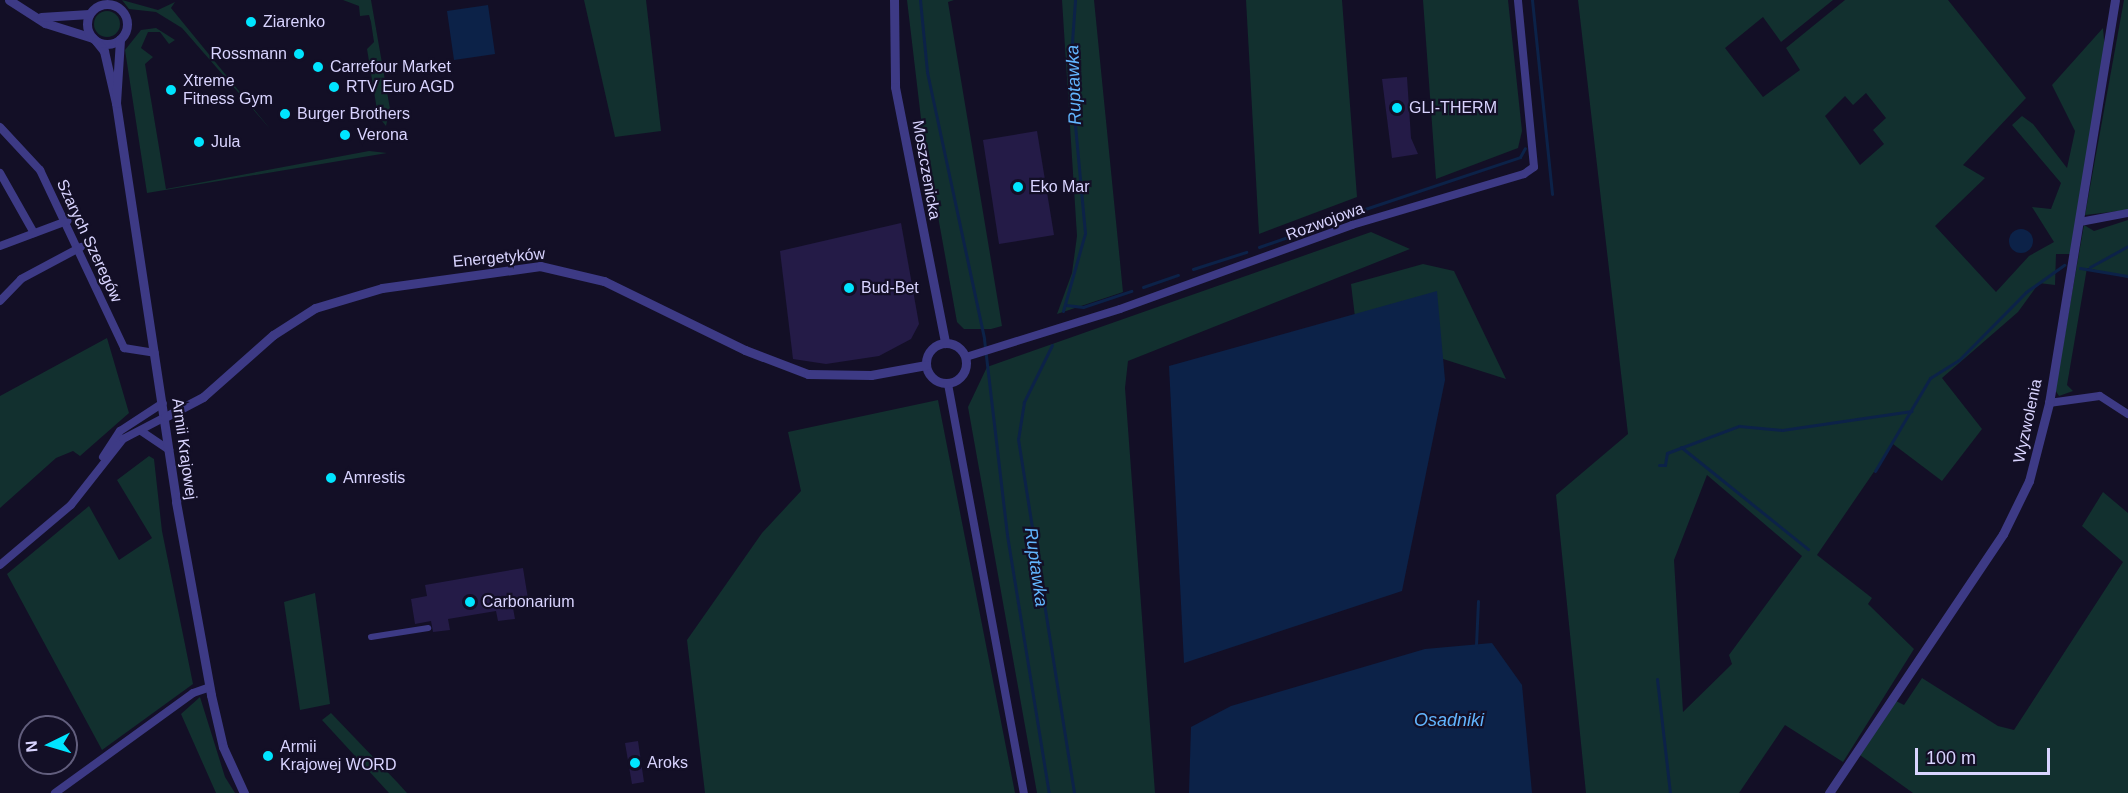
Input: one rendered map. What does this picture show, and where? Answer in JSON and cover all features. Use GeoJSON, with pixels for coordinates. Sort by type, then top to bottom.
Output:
{"type":"FeatureCollection","features":[{"type":"Feature","properties":{"kind":"street"},"geometry":{"type":"LineString","coordinates":[[9,0],[94,40],[120,39]]}},
{"type":"Feature","properties":{"kind":"street","name":"Moszczenicka"},"geometry":{"type":"LineString","coordinates":[[894,0],[895,87],[945,343]]}},
{"type":"Feature","properties":{"kind":"street","name":"Rozwojowa"},"geometry":{"type":"LineString","coordinates":[[966,357],[1352,225],[1524,174],[1534,167],[1518,0]]}},
{"type":"Feature","properties":{"kind":"street","name":"Wyzwolenia"},"geometry":{"type":"LineString","coordinates":[[1829,793],[2014,516],[2029,482],[2049,403],[2115,0]]}},
{"type":"Feature","properties":{"kind":"street"},"geometry":{"type":"LineString","coordinates":[[41,17],[112,3]]}},
{"type":"Feature","properties":{"kind":"street","name":"Armii Krajowej"},"geometry":{"type":"LineString","coordinates":[[112,3],[126,21],[120,39],[117,103]]}},
{"type":"Feature","properties":{"kind":"street","name":"Armii Krajowej"},"geometry":{"type":"LineString","coordinates":[[93,8],[94,40],[104,51],[117,103],[170,450],[210,687],[223,747],[244,793]]}},
{"type":"Feature","properties":{"kind":"street","name":"Szarych Szeregów"},"geometry":{"type":"LineString","coordinates":[[0,127],[40,170],[81,248],[124,348],[155,353]]}},
{"type":"Feature","properties":{"kind":"street"},"geometry":{"type":"LineString","coordinates":[[0,173],[34,232]]}},
{"type":"Feature","properties":{"kind":"street"},"geometry":{"type":"LineString","coordinates":[[2080,222],[2128,213]]}},
{"type":"Feature","properties":{"kind":"street"},"geometry":{"type":"LineString","coordinates":[[0,246],[67,221]]}},
{"type":"Feature","properties":{"kind":"street"},"geometry":{"type":"LineString","coordinates":[[0,301],[21,279],[81,248]]}},
{"type":"Feature","properties":{"kind":"street","name":"Energetyków"},"geometry":{"type":"LineString","coordinates":[[165,417],[203,397],[273,335],[324,304],[382,288],[540,266],[604,280],[745,350],[808,374],[861,376],[926,365]]}},
{"type":"Feature","properties":{"kind":"street"},"geometry":{"type":"LineString","coordinates":[[945,343],[957,346],[966,357],[963,375],[948,384],[935,381],[926,365],[933,348],[945,343]]}},
{"type":"Feature","properties":{"kind":"street"},"geometry":{"type":"LineString","coordinates":[[948,384],[1024,793]]}},
{"type":"Feature","properties":{"kind":"street"},"geometry":{"type":"LineString","coordinates":[[2049,403],[2100,396],[2128,414]]}},
{"type":"Feature","properties":{"kind":"street"},"geometry":{"type":"LineString","coordinates":[[0,565],[70,505],[120,430],[163,403]]}},
{"type":"Feature","properties":{"kind":"street"},"geometry":{"type":"LineString","coordinates":[[103,458],[123,439],[165,417]]}},
{"type":"Feature","properties":{"kind":"street"},"geometry":{"type":"LineString","coordinates":[[141,431],[170,450]]}},
{"type":"Feature","properties":{"kind":"street"},"geometry":{"type":"LineString","coordinates":[[370,638],[428,628]]}},
{"type":"Feature","properties":{"kind":"street"},"geometry":{"type":"LineString","coordinates":[[55,793],[193,693],[210,687]]}},
{"type":"Feature","properties":{"kind":"green space"},"geometry":{"type":"Polygon","coordinates":[[[122,0],[158,10],[175,2],[171,8],[271,130],[182,28],[156,12],[129,9],[122,0]]]}},
{"type":"Feature","properties":{"kind":"green space"},"geometry":{"type":"Polygon","coordinates":[[[343,0],[371,0],[390,109],[386,126],[378,116],[367,49],[374,42],[369,15],[360,16],[359,6],[343,0]]]}},
{"type":"Feature","properties":{"kind":"green space"},"geometry":{"type":"Polygon","coordinates":[[[584,0],[646,0],[661,131],[615,137],[584,0]]]}},
{"type":"Feature","properties":{"kind":"green space"},"geometry":{"type":"Polygon","coordinates":[[[907,0],[954,0],[948,2],[1002,326],[991,329],[964,329],[957,322],[922,127],[907,0]]]}},
{"type":"Feature","properties":{"kind":"green space"},"geometry":{"type":"Polygon","coordinates":[[[1062,0],[1094,0],[1123,292],[1057,314],[1072,273],[1077,236],[1062,0]]]}},
{"type":"Feature","properties":{"kind":"green space"},"geometry":{"type":"Polygon","coordinates":[[[1246,0],[1342,0],[1357,197],[1259,234],[1246,0]]]}},
{"type":"Feature","properties":{"kind":"green space"},"geometry":{"type":"Polygon","coordinates":[[[1423,0],[1508,0],[1522,131],[1518,148],[1436,179],[1423,0]]]}},
{"type":"Feature","properties":{"kind":"green space"},"geometry":{"type":"Polygon","coordinates":[[[1578,0],[1833,0],[1781,42],[1763,17],[1725,48],[1763,97],[1800,70],[1786,48],[1845,0],[1948,0],[2026,98],[1963,165],[1985,178],[1935,226],[1996,292],[2029,256],[2054,242],[2032,207],[2051,209],[2061,183],[2012,125],[2022,116],[2033,124],[2067,168],[2075,131],[2052,85],[2103,28],[2105,51],[2071,254],[2056,254],[2055,285],[2039,283],[2018,312],[1942,378],[1982,429],[1942,481],[1893,444],[1817,555],[1872,598],[1868,604],[1914,649],[1843,762],[1785,725],[1739,793],[1586,793],[1556,495],[1628,434],[1578,0]],[[1866,93],[1853,105],[1845,96],[1825,116],[1860,165],[1884,144],[1873,130],[1886,118],[1866,93]],[[1707,475],[1674,560],[1683,712],[1732,664],[1729,655],[1802,556],[1707,475]]]}},
{"type":"Feature","properties":{"kind":"green space"},"geometry":{"type":"Polygon","coordinates":[[[2124,0],[2128,0],[2128,210],[2085,215],[2124,0]]]}},
{"type":"Feature","properties":{"kind":"green space"},"geometry":{"type":"Polygon","coordinates":[[[107,11],[116,15],[120,24],[116,33],[107,37],[98,33],[94,24],[98,15],[107,11]]]}},
{"type":"Feature","properties":{"kind":"green space"},"geometry":{"type":"Polygon","coordinates":[[[156,28],[175,40],[169,44],[160,32],[148,32],[141,48],[153,57],[145,64],[166,189],[369,151],[387,153],[147,193],[125,50],[141,30],[156,28]]]}},
{"type":"Feature","properties":{"kind":"green space"},"geometry":{"type":"Polygon","coordinates":[[[2128,220],[2128,278],[2087,268],[2067,385],[2073,391],[2059,396],[2055,390],[2084,225],[2094,231],[2128,220]]]}},
{"type":"Feature","properties":{"kind":"green space"},"geometry":{"type":"Polygon","coordinates":[[[1371,232],[1410,249],[1128,361],[1125,388],[1155,793],[1037,793],[968,407],[987,367],[1371,232]]]}},
{"type":"Feature","properties":{"kind":"green space"},"geometry":{"type":"Polygon","coordinates":[[[1423,264],[1454,271],[1506,379],[1440,358],[1355,317],[1351,284],[1423,264]]]}},
{"type":"Feature","properties":{"kind":"green space"},"geometry":{"type":"Polygon","coordinates":[[[107,338],[129,413],[80,456],[73,451],[56,458],[0,508],[0,396],[107,338]]]}},
{"type":"Feature","properties":{"kind":"green space"},"geometry":{"type":"Polygon","coordinates":[[[938,400],[1015,793],[705,793],[687,640],[762,533],[801,491],[788,432],[938,400]]]}},
{"type":"Feature","properties":{"kind":"green space"},"geometry":{"type":"Polygon","coordinates":[[[149,456],[154,459],[162,531],[193,684],[102,750],[7,574],[89,506],[119,560],[152,538],[117,480],[149,456]]]}},
{"type":"Feature","properties":{"kind":"green space"},"geometry":{"type":"Polygon","coordinates":[[[2103,492],[2128,513],[2128,793],[1913,793],[1860,755],[1896,701],[1904,705],[1922,678],[1998,726],[2014,730],[2123,562],[2082,526],[2103,492]]]}},
{"type":"Feature","properties":{"kind":"green space"},"geometry":{"type":"Polygon","coordinates":[[[315,593],[330,704],[300,710],[284,602],[315,593]]]}},
{"type":"Feature","properties":{"kind":"green space"},"geometry":{"type":"Polygon","coordinates":[[[200,697],[225,777],[235,793],[216,793],[181,714],[200,697]]]}},
{"type":"Feature","properties":{"kind":"green space"},"geometry":{"type":"Polygon","coordinates":[[[331,713],[407,793],[389,793],[322,720],[331,713]]]}},
{"type":"Feature","properties":{"kind":"water"},"geometry":{"type":"Polygon","coordinates":[[[488,5],[495,54],[454,60],[447,11],[488,5]]]}},
{"type":"Feature","properties":{"kind":"water"},"geometry":{"type":"Polygon","coordinates":[[[2021,229],[2026,230],[2032,236],[2032,246],[2026,252],[2021,253],[2016,252],[2010,246],[2009,241],[2010,236],[2016,230],[2021,229]]]}},
{"type":"Feature","properties":{"kind":"water"},"geometry":{"type":"Polygon","coordinates":[[[1437,291],[1445,380],[1402,591],[1184,663],[1169,366],[1437,291]]]}},
{"type":"Feature","properties":{"kind":"water","name":"Osadniki"},"geometry":{"type":"Polygon","coordinates":[[[1492,643],[1522,685],[1532,793],[1189,793],[1191,727],[1231,706],[1425,649],[1492,643]]]}},
{"type":"Feature","properties":{"kind":"building","name":"GLI-THERM"},"geometry":{"type":"Polygon","coordinates":[[[1407,77],[1411,138],[1418,154],[1392,158],[1382,79],[1407,77]]]}},
{"type":"Feature","properties":{"kind":"building","name":"Eko Mar"},"geometry":{"type":"Polygon","coordinates":[[[1037,131],[1054,235],[999,244],[983,140],[1037,131]]]}},
{"type":"Feature","properties":{"kind":"building","name":"Bud-Bet"},"geometry":{"type":"Polygon","coordinates":[[[901,223],[919,324],[911,339],[879,356],[826,364],[793,359],[780,251],[901,223]]]}},
{"type":"Feature","properties":{"kind":"building","name":"Carbonarium"},"geometry":{"type":"Polygon","coordinates":[[[523,568],[529,605],[513,608],[515,619],[498,621],[496,611],[448,619],[450,630],[433,632],[431,621],[415,624],[411,599],[427,596],[425,585],[523,568]]]}},
{"type":"Feature","properties":{"kind":"building","name":"Aroks"},"geometry":{"type":"Polygon","coordinates":[[[638,741],[644,782],[632,784],[625,743],[638,741]]]}},
{"type":"Feature","properties":{"kind":"waterway"},"geometry":{"type":"LineString","coordinates":[[920,0],[927,72],[984,339],[1007,535],[1049,793]]}},
{"type":"Feature","properties":{"kind":"waterway","name":"Ruptawka"},"geometry":{"type":"LineString","coordinates":[[1063,311],[1085,233],[1070,70],[1075,0]]}},
{"type":"Feature","properties":{"kind":"waterway"},"geometry":{"type":"LineString","coordinates":[[1532,0],[1552,194]]}},
{"type":"Feature","properties":{"kind":"waterway"},"geometry":{"type":"LineString","coordinates":[[1356,212],[1520,157],[1525,148]]}},
{"type":"Feature","properties":{"kind":"waterway"},"geometry":{"type":"LineString","coordinates":[[1259,247],[1342,218]]}},
{"type":"Feature","properties":{"kind":"waterway"},"geometry":{"type":"LineString","coordinates":[[2090,267],[2128,246]]}},
{"type":"Feature","properties":{"kind":"waterway"},"geometry":{"type":"LineString","coordinates":[[1193,269],[1246,252]]}},
{"type":"Feature","properties":{"kind":"waterway"},"geometry":{"type":"LineString","coordinates":[[1875,471],[1930,378],[1959,360],[2026,292],[2064,265]]}},
{"type":"Feature","properties":{"kind":"waterway"},"geometry":{"type":"LineString","coordinates":[[2080,268],[2128,276]]}},
{"type":"Feature","properties":{"kind":"waterway"},"geometry":{"type":"LineString","coordinates":[[1143,287],[1178,275]]}},
{"type":"Feature","properties":{"kind":"waterway"},"geometry":{"type":"LineString","coordinates":[[1066,305],[1083,307],[1131,291]]}},
{"type":"Feature","properties":{"kind":"waterway","name":"Ruptawka"},"geometry":{"type":"LineString","coordinates":[[1052,345],[1024,402],[1018,439],[1074,793]]}},
{"type":"Feature","properties":{"kind":"waterway"},"geometry":{"type":"LineString","coordinates":[[1659,465],[1665,465],[1667,453],[1739,426],[1782,430],[1912,411]]}},
{"type":"Feature","properties":{"kind":"waterway"},"geometry":{"type":"LineString","coordinates":[[1681,447],[1808,549]]}},
{"type":"Feature","properties":{"kind":"waterway"},"geometry":{"type":"LineString","coordinates":[[1476,645],[1478,601]]}},
{"type":"Feature","properties":{"kind":"waterway"},"geometry":{"type":"LineString","coordinates":[[1657,679],[1670,793]]}},
{"type":"Feature","properties":{"kind":"place","name":"Ziarenko"},"geometry":{"type":"Point","coordinates":[251,22]}},
{"type":"Feature","properties":{"kind":"place","name":"Rossmann"},"geometry":{"type":"Point","coordinates":[299,54]}},
{"type":"Feature","properties":{"kind":"place","name":"Carrefour Market"},"geometry":{"type":"Point","coordinates":[318,67]}},
{"type":"Feature","properties":{"kind":"place","name":"RTV Euro AGD"},"geometry":{"type":"Point","coordinates":[334,87]}},
{"type":"Feature","properties":{"kind":"place","name":"Xtreme Fitness Gym"},"geometry":{"type":"Point","coordinates":[171,90]}},
{"type":"Feature","properties":{"kind":"place","name":"GLI-THERM"},"geometry":{"type":"Point","coordinates":[1397,108]}},
{"type":"Feature","properties":{"kind":"place","name":"Burger Brothers"},"geometry":{"type":"Point","coordinates":[285,114]}},
{"type":"Feature","properties":{"kind":"place","name":"Verona"},"geometry":{"type":"Point","coordinates":[345,135]}},
{"type":"Feature","properties":{"kind":"place","name":"Jula"},"geometry":{"type":"Point","coordinates":[199,142]}},
{"type":"Feature","properties":{"kind":"place","name":"Eko Mar"},"geometry":{"type":"Point","coordinates":[1018,187]}},
{"type":"Feature","properties":{"kind":"place","name":"Bud-Bet"},"geometry":{"type":"Point","coordinates":[849,288]}},
{"type":"Feature","properties":{"kind":"place","name":"Amrestis"},"geometry":{"type":"Point","coordinates":[331,478]}},
{"type":"Feature","properties":{"kind":"place","name":"Carbonarium"},"geometry":{"type":"Point","coordinates":[470,602]}},
{"type":"Feature","properties":{"kind":"place","name":"Armii Krajowej WORD"},"geometry":{"type":"Point","coordinates":[268,756]}},
{"type":"Feature","properties":{"kind":"place","name":"Aroks"},"geometry":{"type":"Point","coordinates":[635,763]}}]}
